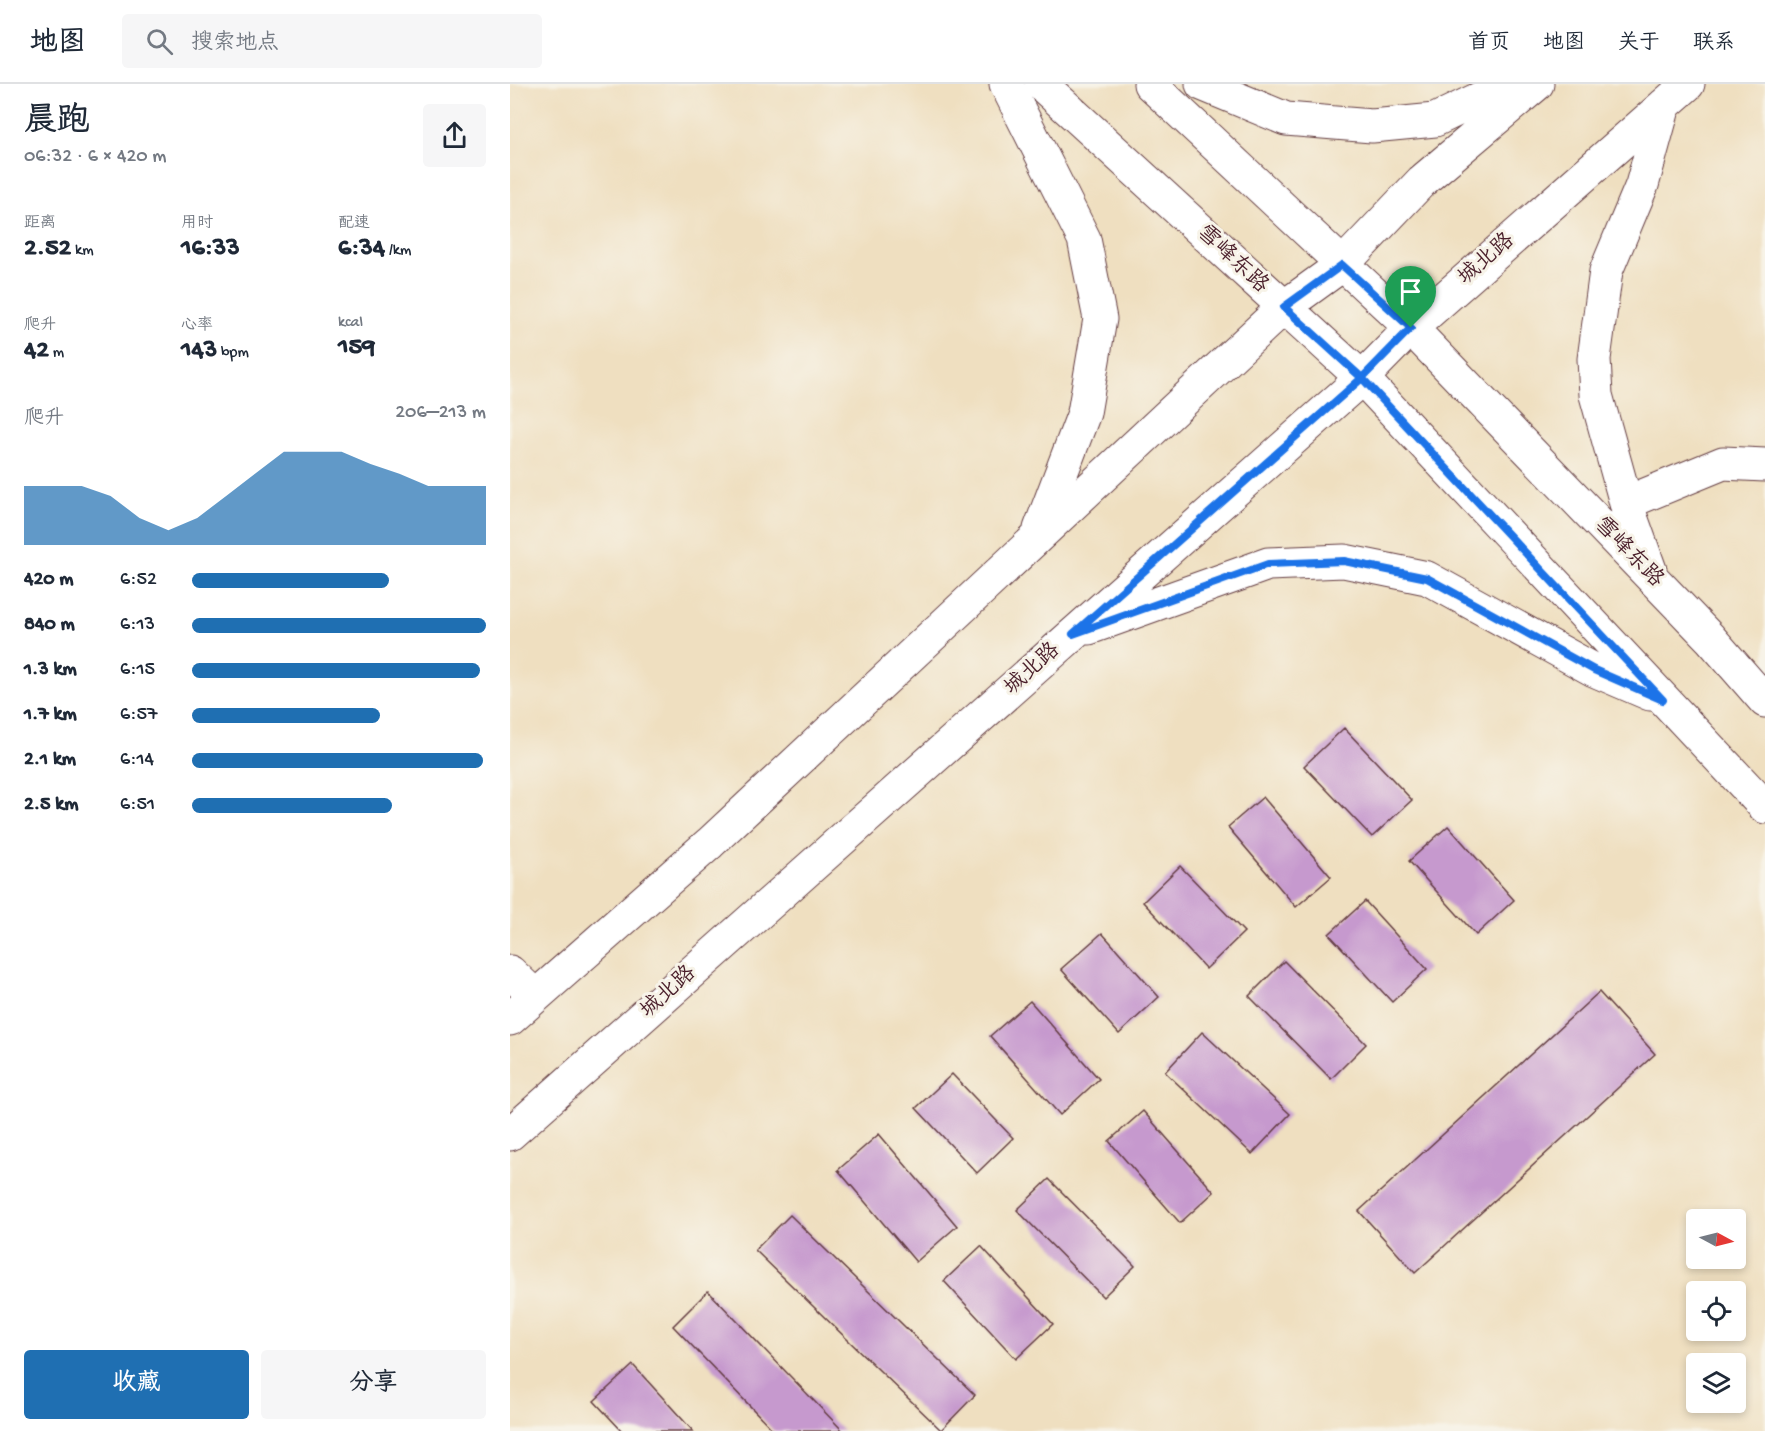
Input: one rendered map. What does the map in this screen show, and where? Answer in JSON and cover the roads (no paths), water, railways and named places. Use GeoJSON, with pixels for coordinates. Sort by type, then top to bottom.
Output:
{"type":"FeatureCollection","features":[{"type":"Feature","properties":{"kind":"main road"},"geometry":{"type":"LineString","coordinates":[[1006,84],[1084,239],[1100,319],[1084,413],[1037,538]]}},
{"type":"Feature","properties":{"kind":"main road","name":"雪峰东路"},"geometry":{"type":"LineString","coordinates":[[1041,84],[1362,378],[1765,807]]}},
{"type":"Feature","properties":{"kind":"main road","name":"雪峰东路"},"geometry":{"type":"LineString","coordinates":[[1150,84],[1411,328],[1710,638],[1765,701]]}},
{"type":"Feature","properties":{"kind":"main road"},"geometry":{"type":"LineString","coordinates":[[1202,84],[1286,119],[1372,126],[1435,120],[1509,84]]}},
{"type":"Feature","properties":{"kind":"main road"},"geometry":{"type":"LineString","coordinates":[[510,1019],[718,835],[1284,307],[1342,265],[1422,181],[1537,84]]}},
{"type":"Feature","properties":{"kind":"main road"},"geometry":{"type":"LineString","coordinates":[[1654,580],[1626,503],[1596,394],[1594,359],[1606,270],[1642,185],[1676,94]]}},
{"type":"Feature","properties":{"kind":"main road","name":"城北路"},"geometry":{"type":"LineString","coordinates":[[510,1134],[1362,378],[1411,328],[1676,94]]}},
{"type":"Feature","properties":{"kind":"main road"},"geometry":{"type":"LineString","coordinates":[[1626,503],[1723,463],[1765,465]]}},
{"type":"Feature","properties":{"kind":"main road"},"geometry":{"type":"LineString","coordinates":[[1073,634],[1268,564],[1344,561],[1427,578],[1594,670],[1663,700]]}},
{"type":"Feature","properties":{"kind":"main road"},"geometry":{"type":"LineString","coordinates":[[510,972],[535,996]]}}]}
